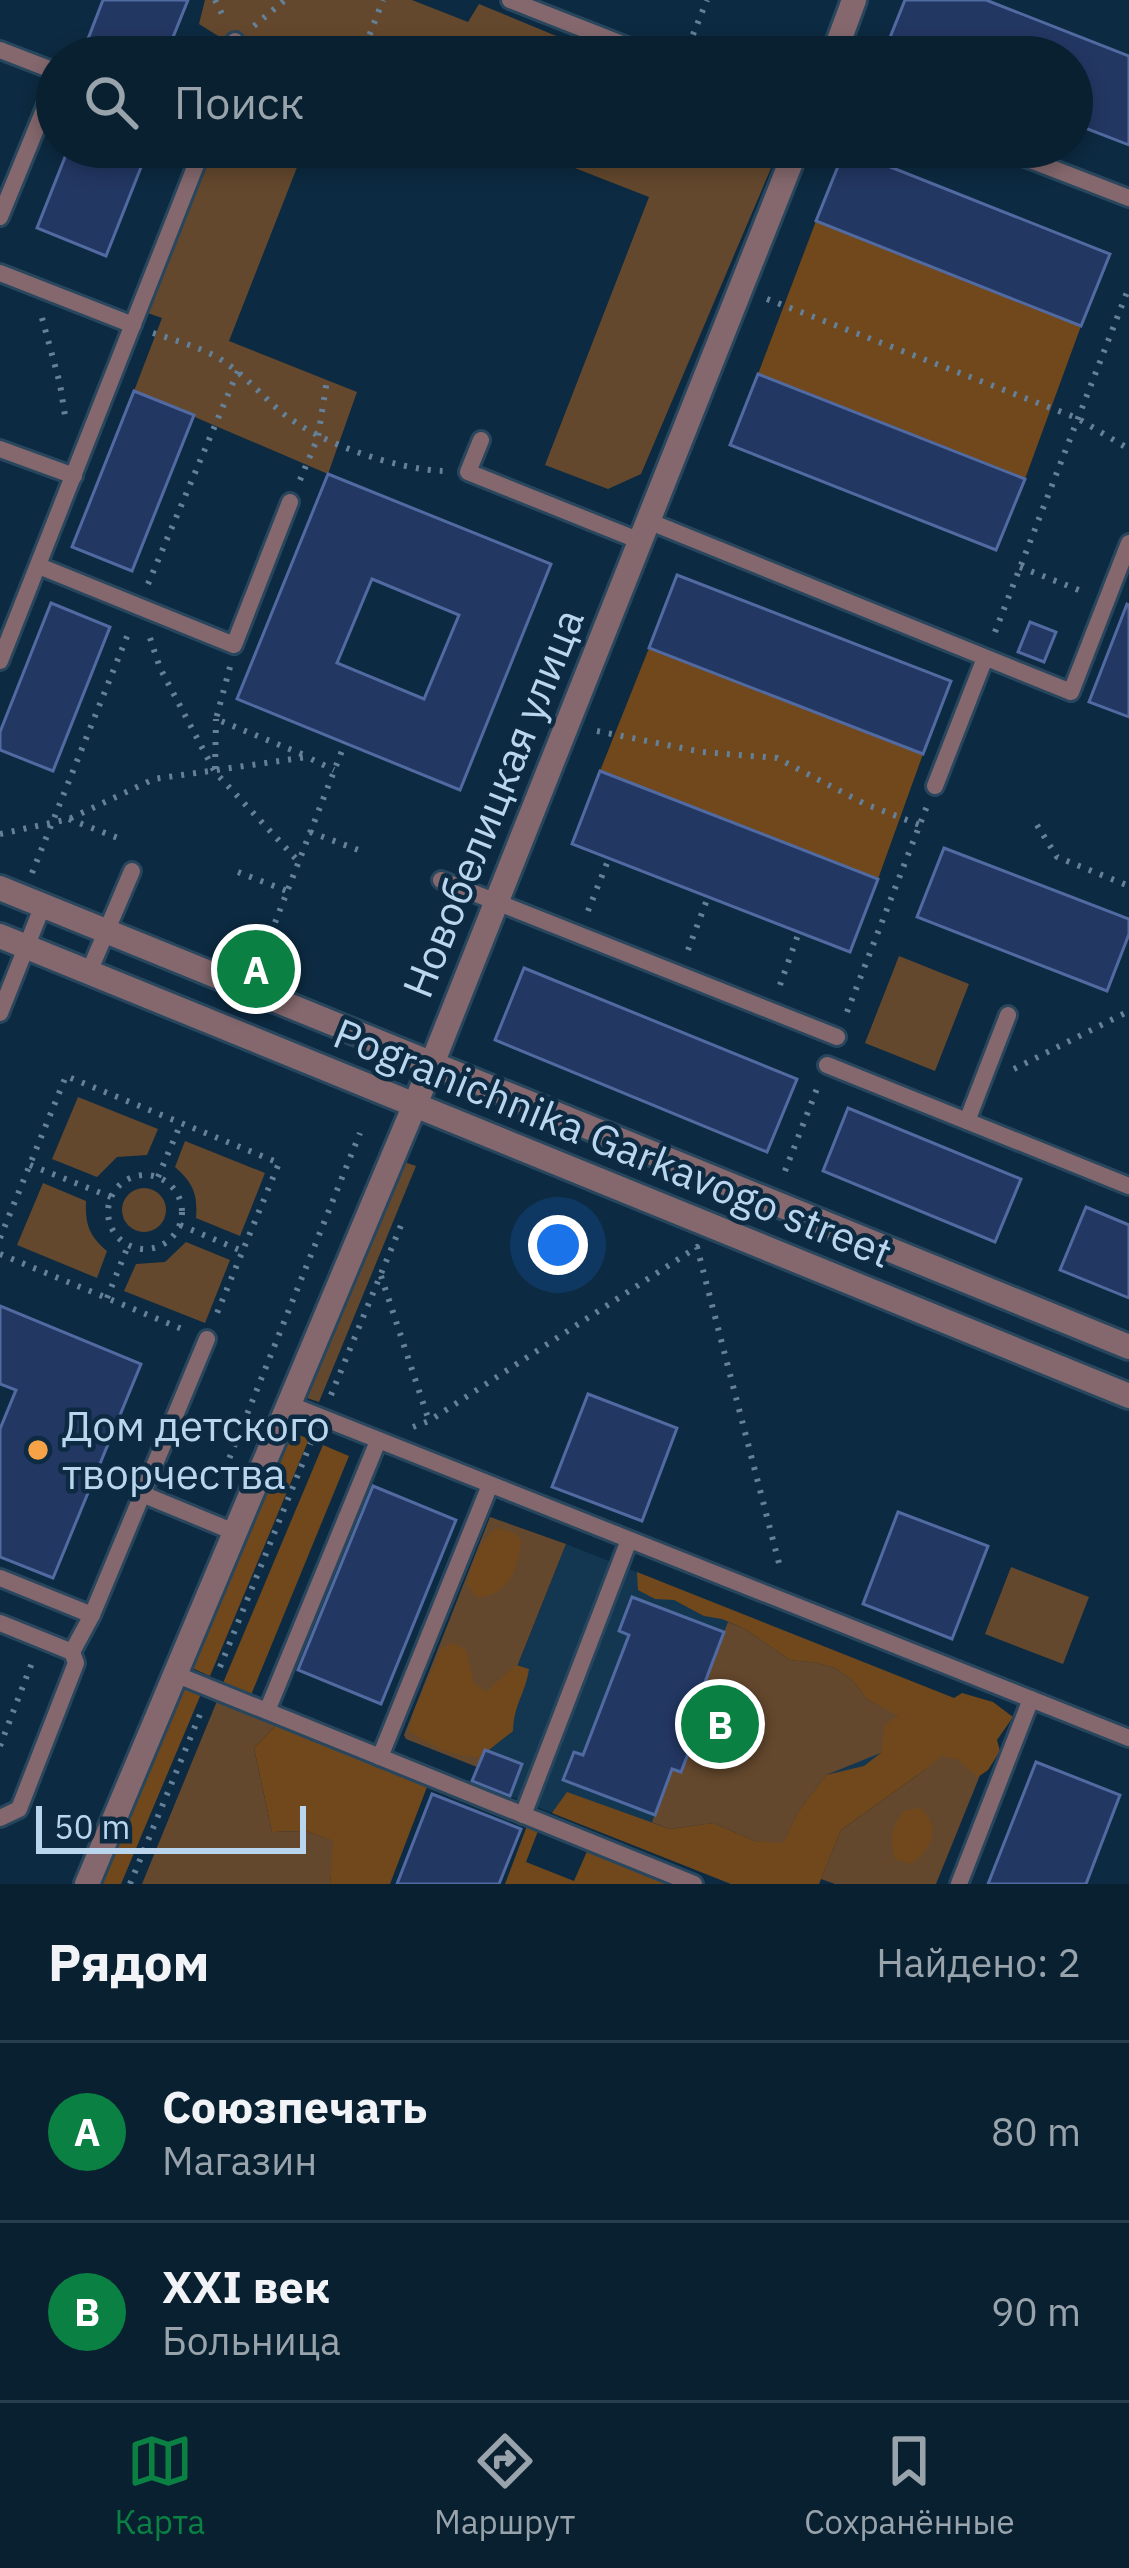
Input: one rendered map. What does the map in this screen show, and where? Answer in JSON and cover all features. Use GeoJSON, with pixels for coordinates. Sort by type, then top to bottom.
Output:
{"type":"FeatureCollection","features":[{"type":"Feature","properties":{"kind":"street"},"geometry":{"type":"LineString","coordinates":[[841,36],[854,0]]}},
{"type":"Feature","properties":{"kind":"street","name":"Новобелицкая улица"},"geometry":{"type":"LineString","coordinates":[[87,1884],[432,1064],[789,168]]}},
{"type":"Feature","properties":{"kind":"street","name":"Pogranichnika Garkavogo street"},"geometry":{"type":"LineString","coordinates":[[0,888],[1129,1347]]}},
{"type":"Feature","properties":{"kind":"street","name":"Pogranichnika Garkavogo street"},"geometry":{"type":"LineString","coordinates":[[0,936],[1129,1396]]}},
{"type":"Feature","properties":{"kind":"lane"},"geometry":{"type":"LineString","coordinates":[[510,0],[602,36]]}},
{"type":"Feature","properties":{"kind":"lane"},"geometry":{"type":"LineString","coordinates":[[0,50],[36,66]]}},
{"type":"Feature","properties":{"kind":"lane"},"geometry":{"type":"LineString","coordinates":[[0,217],[36,127]]}},
{"type":"Feature","properties":{"kind":"lane"},"geometry":{"type":"LineString","coordinates":[[0,661],[195,168]]}},
{"type":"Feature","properties":{"kind":"lane"},"geometry":{"type":"LineString","coordinates":[[1051,168],[1129,198]]}},
{"type":"Feature","properties":{"kind":"lane"},"geometry":{"type":"LineString","coordinates":[[0,273],[133,326]]}},
{"type":"Feature","properties":{"kind":"lane"},"geometry":{"type":"LineString","coordinates":[[481,440],[468,472],[644,531],[1072,692],[1129,544]]}},
{"type":"Feature","properties":{"kind":"lane"},"geometry":{"type":"LineString","coordinates":[[0,448],[74,476]]}},
{"type":"Feature","properties":{"kind":"lane"},"geometry":{"type":"LineString","coordinates":[[39,566],[235,644],[290,502]]}},
{"type":"Feature","properties":{"kind":"lane"},"geometry":{"type":"LineString","coordinates":[[935,786],[986,658]]}},
{"type":"Feature","properties":{"kind":"lane"},"geometry":{"type":"LineString","coordinates":[[89,972],[132,871]]}},
{"type":"Feature","properties":{"kind":"lane"},"geometry":{"type":"LineString","coordinates":[[441,880],[837,1037]]}},
{"type":"Feature","properties":{"kind":"lane"},"geometry":{"type":"LineString","coordinates":[[0,1013],[43,905]]}},
{"type":"Feature","properties":{"kind":"lane"},"geometry":{"type":"LineString","coordinates":[[967,1121],[1008,1015]]}},
{"type":"Feature","properties":{"kind":"lane"},"geometry":{"type":"LineString","coordinates":[[826,1065],[1129,1186]]}},
{"type":"Feature","properties":{"kind":"lane"},"geometry":{"type":"LineString","coordinates":[[0,1818],[19,1809],[76,1664],[72,1652],[92,1615],[207,1339]]}},
{"type":"Feature","properties":{"kind":"lane"},"geometry":{"type":"LineString","coordinates":[[288,1405],[1129,1738]]}},
{"type":"Feature","properties":{"kind":"lane"},"geometry":{"type":"LineString","coordinates":[[268,1711],[379,1441]]}},
{"type":"Feature","properties":{"kind":"lane"},"geometry":{"type":"LineString","coordinates":[[380,1756],[490,1485]]}},
{"type":"Feature","properties":{"kind":"lane"},"geometry":{"type":"LineString","coordinates":[[142,1494],[234,1532]]}},
{"type":"Feature","properties":{"kind":"lane"},"geometry":{"type":"LineString","coordinates":[[523,1815],[629,1540]]}},
{"type":"Feature","properties":{"kind":"lane"},"geometry":{"type":"LineString","coordinates":[[0,1578],[92,1615]]}},
{"type":"Feature","properties":{"kind":"lane"},"geometry":{"type":"LineString","coordinates":[[0,1625],[72,1652]]}},
{"type":"Feature","properties":{"kind":"lane"},"geometry":{"type":"LineString","coordinates":[[175,1674],[694,1884]]}},
{"type":"Feature","properties":{"kind":"lane"},"geometry":{"type":"LineString","coordinates":[[959,1884],[1031,1699]]}},
{"type":"Feature","properties":{"kind":"path"},"geometry":{"type":"LineString","coordinates":[[247,36],[285,0]]}},
{"type":"Feature","properties":{"kind":"path"},"geometry":{"type":"LineString","coordinates":[[369,36],[383,0]]}},
{"type":"Feature","properties":{"kind":"path"},"geometry":{"type":"LineString","coordinates":[[692,36],[707,0]]}},
{"type":"Feature","properties":{"kind":"path"},"geometry":{"type":"LineString","coordinates":[[32,286],[61,384],[74,476]]}},
{"type":"Feature","properties":{"kind":"path"},"geometry":{"type":"LineString","coordinates":[[986,658],[1129,287]]}},
{"type":"Feature","properties":{"kind":"path"},"geometry":{"type":"LineString","coordinates":[[741,289],[1077,418],[1129,448]]}},
{"type":"Feature","properties":{"kind":"path"},"geometry":{"type":"LineString","coordinates":[[133,326],[213,355],[318,437],[424,470],[468,472]]}},
{"type":"Feature","properties":{"kind":"path"},"geometry":{"type":"LineString","coordinates":[[290,502],[318,437],[327,380]]}},
{"type":"Feature","properties":{"kind":"path"},"geometry":{"type":"LineString","coordinates":[[1020,567],[1106,602]]}},
{"type":"Feature","properties":{"kind":"path"},"geometry":{"type":"LineString","coordinates":[[139,606],[160,668],[215,772],[298,861]]}},
{"type":"Feature","properties":{"kind":"path"},"geometry":{"type":"LineString","coordinates":[[215,772],[216,719],[235,644]]}},
{"type":"Feature","properties":{"kind":"path"},"geometry":{"type":"LineString","coordinates":[[216,719],[334,770]]}},
{"type":"Feature","properties":{"kind":"path"},"geometry":{"type":"LineString","coordinates":[[597,731],[702,752],[777,758],[865,804],[920,825]]}},
{"type":"Feature","properties":{"kind":"path"},"geometry":{"type":"LineString","coordinates":[[262,956],[345,743]]}},
{"type":"Feature","properties":{"kind":"path"},"geometry":{"type":"LineString","coordinates":[[0,834],[69,819],[154,779],[307,757]]}},
{"type":"Feature","properties":{"kind":"path"},"geometry":{"type":"LineString","coordinates":[[837,1037],[935,786]]}},
{"type":"Feature","properties":{"kind":"path"},"geometry":{"type":"LineString","coordinates":[[69,819],[118,838]]}},
{"type":"Feature","properties":{"kind":"path"},"geometry":{"type":"LineString","coordinates":[[1037,825],[1057,857],[1129,886]]}},
{"type":"Feature","properties":{"kind":"path"},"geometry":{"type":"LineString","coordinates":[[310,832],[361,851]]}},
{"type":"Feature","properties":{"kind":"path"},"geometry":{"type":"LineString","coordinates":[[579,934],[609,858]]}},
{"type":"Feature","properties":{"kind":"path"},"geometry":{"type":"LineString","coordinates":[[238,872],[287,891]]}},
{"type":"Feature","properties":{"kind":"path"},"geometry":{"type":"LineString","coordinates":[[679,974],[708,897]]}},
{"type":"Feature","properties":{"kind":"path"},"geometry":{"type":"LineString","coordinates":[[770,1010],[800,932]]}},
{"type":"Feature","properties":{"kind":"path"},"geometry":{"type":"LineString","coordinates":[[980,1087],[1129,1011]]}},
{"type":"Feature","properties":{"kind":"path"},"geometry":{"type":"LineString","coordinates":[[785,1171],[826,1065]]}},
{"type":"Feature","properties":{"kind":"path"},"geometry":{"type":"LineString","coordinates":[[0,1238],[66,1076],[279,1163],[207,1339],[0,1254]]}},
{"type":"Feature","properties":{"kind":"path"},"geometry":{"type":"LineString","coordinates":[[158,1177],[181,1123]]}},
{"type":"Feature","properties":{"kind":"path"},"geometry":{"type":"LineString","coordinates":[[30,1165],[111,1197]]}},
{"type":"Feature","properties":{"kind":"path"},"geometry":{"type":"LineString","coordinates":[[148,1174],[158,1177],[177,1191],[180,1225],[159,1247],[128,1245],[119,1239],[109,1219],[111,1197],[126,1180],[148,1174]]}},
{"type":"Feature","properties":{"kind":"path"},"geometry":{"type":"LineString","coordinates":[[130,1884],[405,1214]]}},
{"type":"Feature","properties":{"kind":"path"},"geometry":{"type":"LineString","coordinates":[[180,1225],[242,1251]]}},
{"type":"Feature","properties":{"kind":"path"},"geometry":{"type":"LineString","coordinates":[[107,1298],[128,1245]]}},
{"type":"Feature","properties":{"kind":"path"},"geometry":{"type":"LineString","coordinates":[[379,1441],[429,1420],[697,1247],[790,1603]]}},
{"type":"Feature","properties":{"kind":"path"},"geometry":{"type":"LineString","coordinates":[[381,1275],[429,1420]]}},
{"type":"Feature","properties":{"kind":"path"},"geometry":{"type":"LineString","coordinates":[[96,1474],[123,1486]]}},
{"type":"Feature","properties":{"kind":"path"},"geometry":{"type":"LineString","coordinates":[[0,1746],[37,1650]]}},
{"type":"Feature","properties":{"kind":"shaded area"},"geometry":{"type":"Polygon","coordinates":[[[205,0],[412,0],[468,22],[479,4],[556,36],[218,36],[199,24],[205,0]]]}},
{"type":"Feature","properties":{"kind":"shaded area"},"geometry":{"type":"Polygon","coordinates":[[[194,168],[297,168],[229,341],[357,392],[328,474],[134,391],[162,318],[139,310],[194,168]]]}},
{"type":"Feature","properties":{"kind":"shaded area"},"geometry":{"type":"Polygon","coordinates":[[[575,168],[771,168],[641,474],[608,489],[545,465],[649,197],[575,168]]]}},
{"type":"Feature","properties":{"kind":"shaded area"},"geometry":{"type":"Polygon","coordinates":[[[816,221],[1081,326],[1025,479],[758,374],[816,221]]]}},
{"type":"Feature","properties":{"kind":"shaded area"},"geometry":{"type":"Polygon","coordinates":[[[649,648],[923,754],[878,879],[600,771],[649,648]]]}},
{"type":"Feature","properties":{"kind":"shaded area"},"geometry":{"type":"Polygon","coordinates":[[[899,956],[969,984],[935,1071],[865,1043],[899,956]]]}},
{"type":"Feature","properties":{"kind":"shaded area"},"geometry":{"type":"Polygon","coordinates":[[[78,1097],[158,1129],[147,1155],[117,1157],[97,1177],[52,1159],[78,1097]]]}},
{"type":"Feature","properties":{"kind":"shaded area"},"geometry":{"type":"Polygon","coordinates":[[[185,1141],[265,1173],[240,1236],[196,1218],[193,1190],[175,1167],[185,1141]]]}},
{"type":"Feature","properties":{"kind":"shaded area"},"geometry":{"type":"Polygon","coordinates":[[[404,1162],[416,1166],[319,1402],[307,1398],[404,1162]]]}},
{"type":"Feature","properties":{"kind":"shaded area"},"geometry":{"type":"Polygon","coordinates":[[[43,1183],[86,1201],[89,1229],[107,1251],[97,1278],[17,1245],[43,1183]]]}},
{"type":"Feature","properties":{"kind":"shaded area"},"geometry":{"type":"Polygon","coordinates":[[[144,1188],[160,1194],[166,1210],[160,1226],[144,1232],[128,1226],[122,1210],[128,1194],[144,1188]]]}},
{"type":"Feature","properties":{"kind":"shaded area"},"geometry":{"type":"Polygon","coordinates":[[[186,1242],[230,1260],[205,1323],[124,1291],[136,1264],[165,1262],[186,1242]]]}},
{"type":"Feature","properties":{"kind":"shaded area"},"geometry":{"type":"Polygon","coordinates":[[[292,1432],[309,1439],[210,1676],[192,1668],[292,1432]]]}},
{"type":"Feature","properties":{"kind":"shaded area"},"geometry":{"type":"Polygon","coordinates":[[[323,1445],[349,1456],[251,1695],[223,1683],[323,1445]]]}},
{"type":"Feature","properties":{"kind":"shaded area"},"geometry":{"type":"Polygon","coordinates":[[[490,1517],[566,1544],[477,1767],[404,1735],[490,1517]]]}},
{"type":"Feature","properties":{"kind":"shaded area"},"geometry":{"type":"Polygon","coordinates":[[[497,1528],[515,1533],[521,1541],[517,1562],[504,1587],[476,1597],[467,1584],[481,1546],[497,1528]]]}},
{"type":"Feature","properties":{"kind":"shaded area"},"geometry":{"type":"Polygon","coordinates":[[[566,1544],[954,1698],[841,1830],[819,1884],[731,1884],[472,1781],[566,1544]]]}},
{"type":"Feature","properties":{"kind":"shaded area"},"geometry":{"type":"Polygon","coordinates":[[[1011,1567],[1089,1597],[1063,1664],[985,1634],[1011,1567]]]}},
{"type":"Feature","properties":{"kind":"shaded area"},"geometry":{"type":"Polygon","coordinates":[[[637,1572],[954,1698],[962,1693],[993,1702],[1013,1717],[997,1740],[1000,1751],[978,1777],[957,1759],[941,1756],[841,1830],[819,1884],[731,1884],[552,1813],[567,1792],[670,1829],[713,1823],[755,1841],[783,1843],[798,1812],[826,1775],[864,1766],[882,1752],[884,1726],[898,1715],[868,1700],[835,1668],[790,1660],[745,1629],[638,1590],[637,1572]]]}},
{"type":"Feature","properties":{"kind":"shaded area"},"geometry":{"type":"Polygon","coordinates":[[[728,1622],[790,1660],[835,1668],[868,1700],[898,1714],[883,1752],[826,1775],[798,1812],[783,1844],[755,1841],[713,1823],[670,1829],[652,1822],[672,1769],[682,1772],[714,1687],[705,1682],[728,1622]]]}},
{"type":"Feature","properties":{"kind":"shaded area"},"geometry":{"type":"Polygon","coordinates":[[[452,1643],[466,1650],[474,1683],[486,1692],[516,1665],[529,1669],[513,1731],[480,1757],[443,1750],[409,1731],[442,1648],[452,1643]]]}},
{"type":"Feature","properties":{"kind":"shaded area"},"geometry":{"type":"Polygon","coordinates":[[[184,1687],[201,1694],[121,1884],[101,1884],[184,1687]]]}},
{"type":"Feature","properties":{"kind":"shaded area"},"geometry":{"type":"Polygon","coordinates":[[[954,1698],[1004,1716],[936,1884],[835,1884],[821,1879],[841,1830],[926,1769],[954,1698]]]}},
{"type":"Feature","properties":{"kind":"shaded area"},"geometry":{"type":"Polygon","coordinates":[[[217,1701],[276,1725],[254,1748],[272,1832],[306,1831],[334,1841],[330,1884],[142,1884],[217,1701]]]}},
{"type":"Feature","properties":{"kind":"shaded area"},"geometry":{"type":"Polygon","coordinates":[[[276,1725],[427,1787],[390,1884],[330,1884],[333,1841],[306,1831],[272,1832],[254,1748],[276,1725]]]}},
{"type":"Feature","properties":{"kind":"shaded area"},"geometry":{"type":"Polygon","coordinates":[[[919,1808],[931,1822],[931,1837],[911,1864],[895,1859],[892,1834],[904,1811],[919,1808]]]}},
{"type":"Feature","properties":{"kind":"shaded area"},"geometry":{"type":"Polygon","coordinates":[[[527,1826],[538,1831],[526,1862],[574,1881],[588,1849],[679,1884],[505,1884],[527,1826]]]}},
{"type":"Feature","properties":{"kind":"building"},"geometry":{"type":"Polygon","coordinates":[[[103,0],[188,0],[173,36],[89,36],[103,0]]]}},
{"type":"Feature","properties":{"kind":"building"},"geometry":{"type":"Polygon","coordinates":[[[905,0],[986,0],[1078,36],[891,36],[905,0]]]}},
{"type":"Feature","properties":{"kind":"building"},"geometry":{"type":"Polygon","coordinates":[[[1093,42],[1129,56],[1129,145],[1093,131],[1093,42]]]}},
{"type":"Feature","properties":{"kind":"building"},"geometry":{"type":"Polygon","coordinates":[[[61,168],[141,168],[106,256],[37,228],[61,168]]]}},
{"type":"Feature","properties":{"kind":"building"},"geometry":{"type":"Polygon","coordinates":[[[837,168],[893,168],[1110,254],[1081,326],[816,221],[837,168]]]}},
{"type":"Feature","properties":{"kind":"building"},"geometry":{"type":"Polygon","coordinates":[[[758,374],[1025,479],[996,550],[730,445],[758,374]]]}},
{"type":"Feature","properties":{"kind":"building"},"geometry":{"type":"Polygon","coordinates":[[[134,391],[194,415],[132,571],[72,547],[134,391]]]}},
{"type":"Feature","properties":{"kind":"building"},"geometry":{"type":"Polygon","coordinates":[[[328,474],[551,564],[460,790],[237,699],[328,474]],[[372,579],[337,663],[424,699],[459,615],[372,579]]]}},
{"type":"Feature","properties":{"kind":"building"},"geometry":{"type":"Polygon","coordinates":[[[677,575],[951,681],[923,754],[649,648],[677,575]]]}},
{"type":"Feature","properties":{"kind":"building"},"geometry":{"type":"Polygon","coordinates":[[[51,603],[110,627],[53,771],[0,750],[0,732],[51,603]]]}},
{"type":"Feature","properties":{"kind":"building"},"geometry":{"type":"Polygon","coordinates":[[[1129,605],[1129,717],[1089,702],[1129,605]]]}},
{"type":"Feature","properties":{"kind":"building"},"geometry":{"type":"Polygon","coordinates":[[[1030,622],[1056,632],[1044,662],[1018,652],[1030,622]]]}},
{"type":"Feature","properties":{"kind":"building"},"geometry":{"type":"Polygon","coordinates":[[[600,771],[878,879],[850,952],[572,844],[600,771]]]}},
{"type":"Feature","properties":{"kind":"building"},"geometry":{"type":"Polygon","coordinates":[[[944,848],[1129,919],[1129,934],[1107,991],[917,917],[944,848]]]}},
{"type":"Feature","properties":{"kind":"building"},"geometry":{"type":"Polygon","coordinates":[[[524,968],[797,1079],[767,1152],[495,1040],[524,968]]]}},
{"type":"Feature","properties":{"kind":"building"},"geometry":{"type":"Polygon","coordinates":[[[848,1108],[1021,1179],[995,1242],[823,1171],[848,1108]]]}},
{"type":"Feature","properties":{"kind":"building"},"geometry":{"type":"Polygon","coordinates":[[[1086,1207],[1129,1225],[1129,1298],[1060,1270],[1086,1207]]]}},
{"type":"Feature","properties":{"kind":"building"},"geometry":{"type":"Polygon","coordinates":[[[0,1306],[141,1364],[53,1578],[0,1557],[0,1429],[16,1390],[0,1384],[0,1306]]]}},
{"type":"Feature","properties":{"kind":"building"},"geometry":{"type":"Polygon","coordinates":[[[588,1394],[677,1428],[642,1521],[552,1487],[588,1394]]]}},
{"type":"Feature","properties":{"kind":"building"},"geometry":{"type":"Polygon","coordinates":[[[373,1486],[456,1520],[381,1704],[298,1670],[373,1486]]]}},
{"type":"Feature","properties":{"kind":"building"},"geometry":{"type":"Polygon","coordinates":[[[898,1512],[988,1546],[952,1639],[863,1604],[898,1512]]]}},
{"type":"Feature","properties":{"kind":"building"},"geometry":{"type":"Polygon","coordinates":[[[632,1597],[724,1632],[705,1682],[714,1686],[681,1772],[672,1769],[655,1815],[563,1780],[574,1752],[583,1755],[629,1635],[619,1631],[632,1597]]]}},
{"type":"Feature","properties":{"kind":"building"},"geometry":{"type":"Polygon","coordinates":[[[485,1750],[522,1764],[510,1796],[472,1781],[485,1750]]]}},
{"type":"Feature","properties":{"kind":"building"},"geometry":{"type":"Polygon","coordinates":[[[1036,1762],[1120,1795],[1086,1884],[988,1884],[1036,1762]]]}},
{"type":"Feature","properties":{"kind":"building"},"geometry":{"type":"Polygon","coordinates":[[[432,1794],[521,1829],[499,1884],[397,1884],[432,1794]]]}},
{"type":"Feature","properties":{"kind":"place","name":"Союзпечать"},"geometry":{"type":"Point","coordinates":[256,969]}},
{"type":"Feature","properties":{"kind":"place","name":"Дом детского творчества"},"geometry":{"type":"Point","coordinates":[38,1450]}},
{"type":"Feature","properties":{"kind":"place","name":"XXI век"},"geometry":{"type":"Point","coordinates":[720,1724]}}]}
